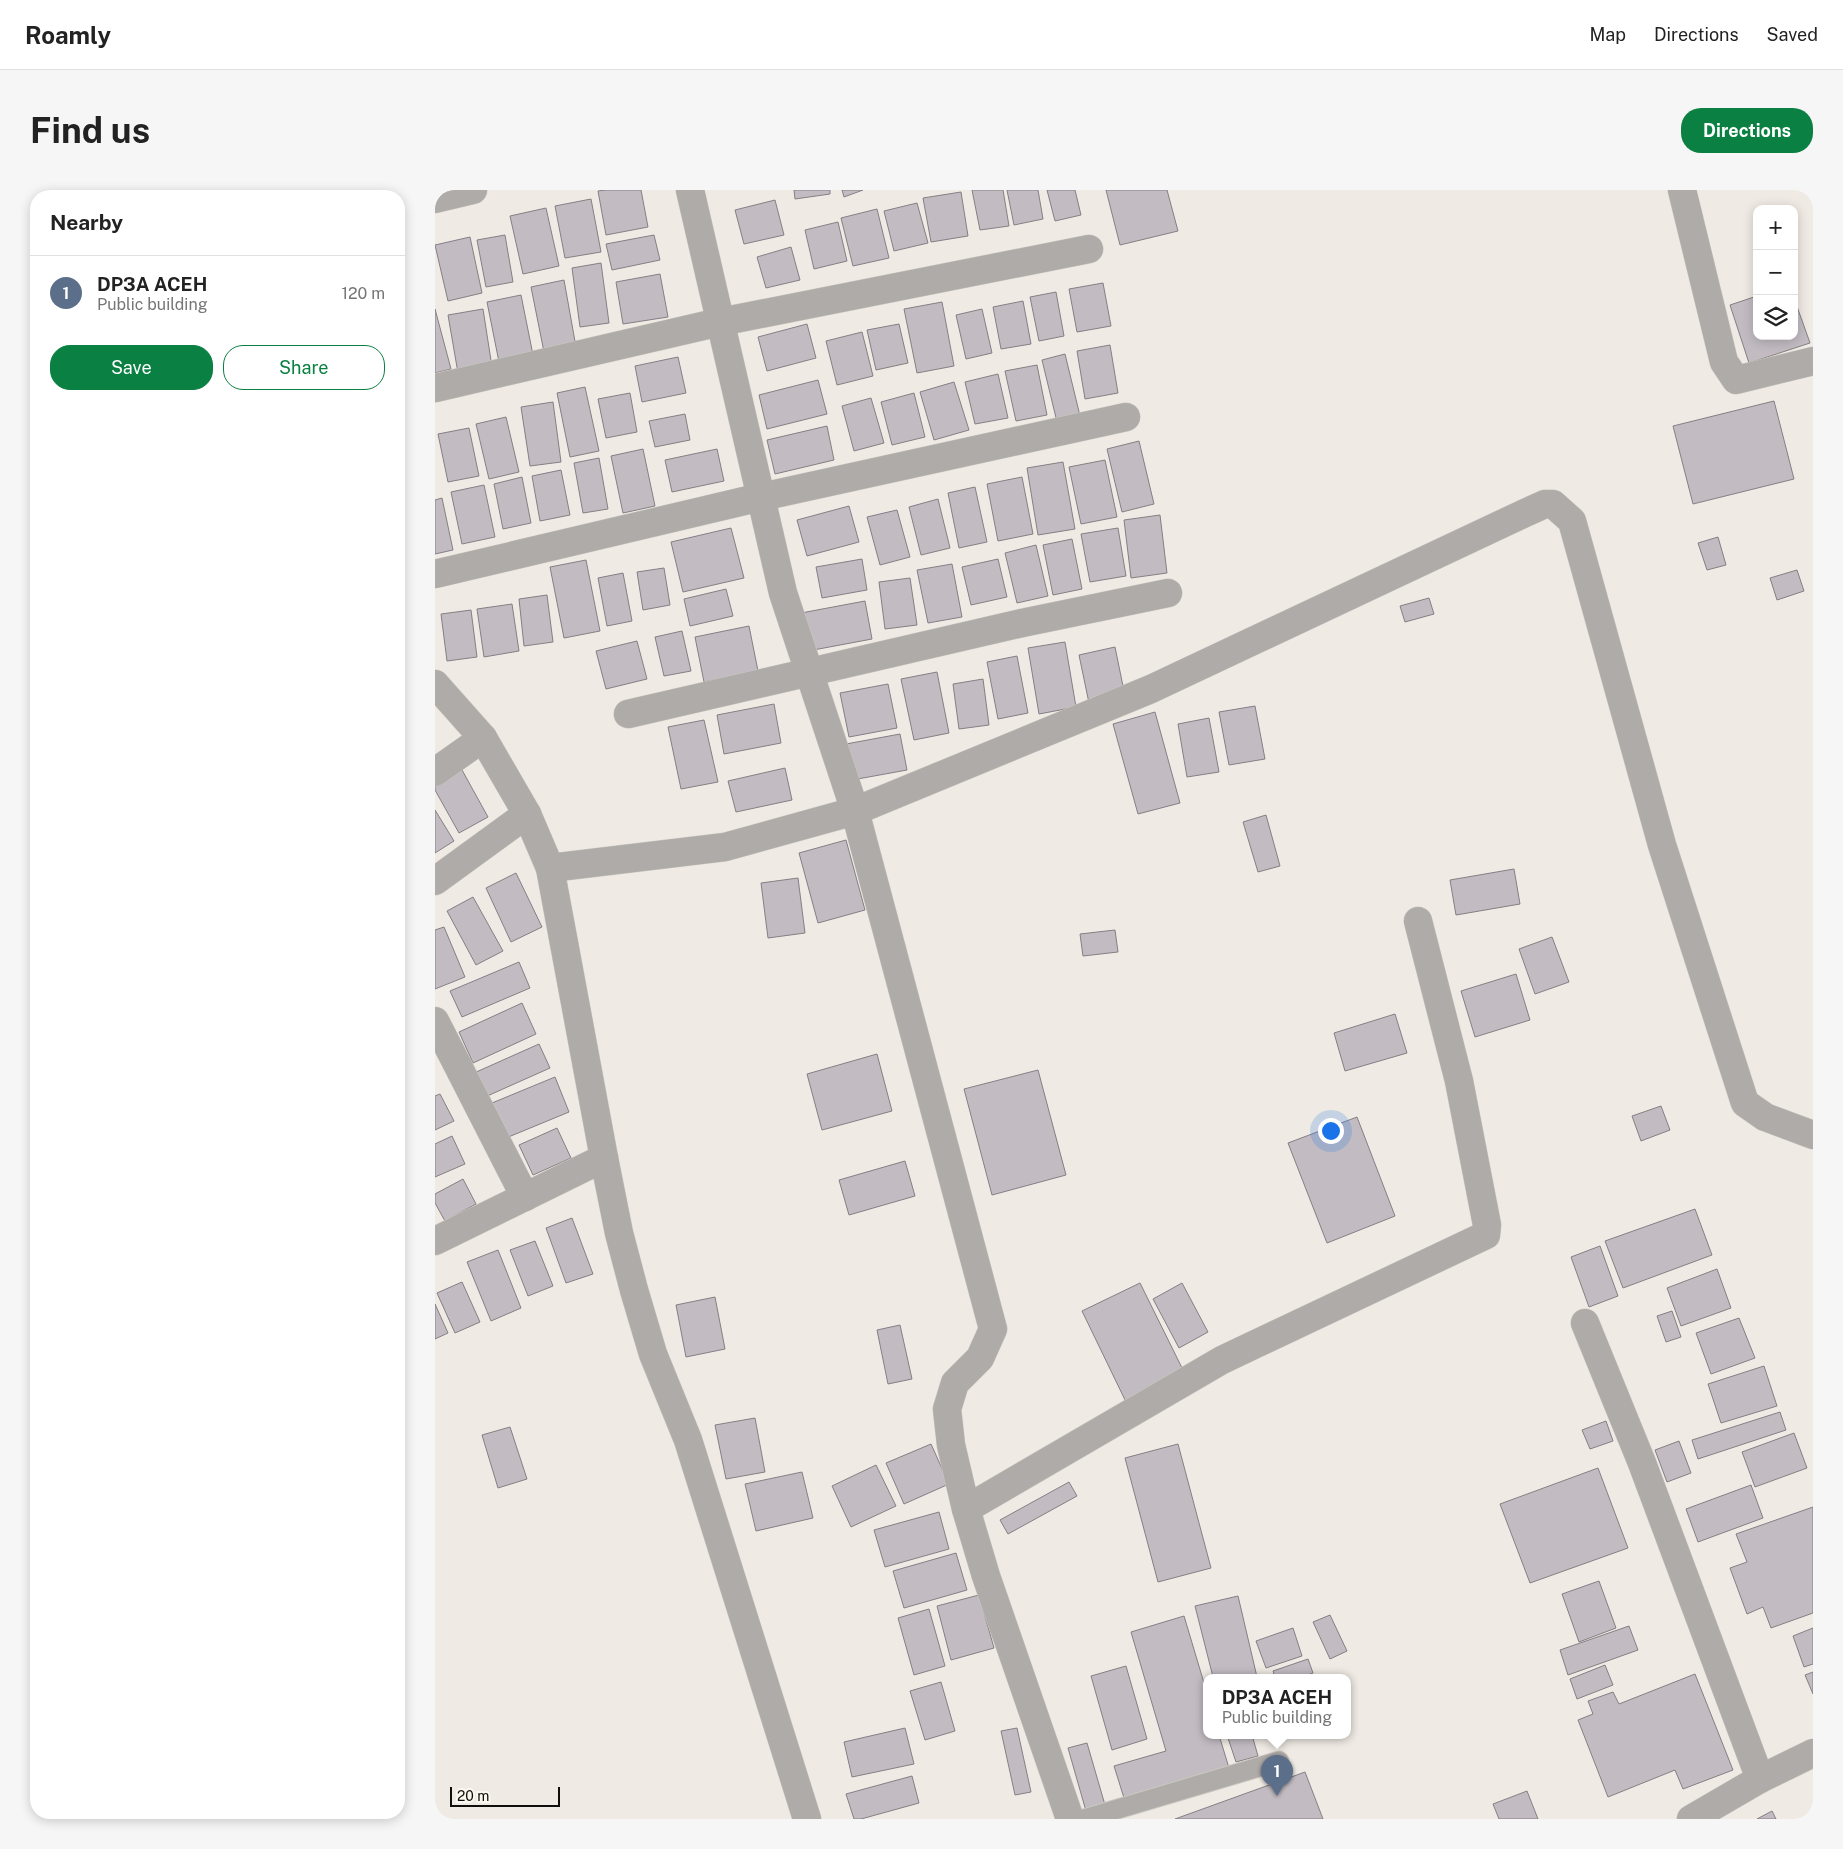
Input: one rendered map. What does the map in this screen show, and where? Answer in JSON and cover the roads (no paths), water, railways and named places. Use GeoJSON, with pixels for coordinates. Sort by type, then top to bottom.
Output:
{"type":"FeatureCollection","features":[{"type":"Feature","properties":{"kind":"street"},"geometry":{"type":"LineString","coordinates":[[435,199],[473,190]]}},
{"type":"Feature","properties":{"kind":"street"},"geometry":{"type":"LineString","coordinates":[[690,190],[783,593],[855,811],[993,1329],[979,1358],[955,1383],[947,1409],[951,1445],[966,1509],[986,1576],[1070,1819]]}},
{"type":"Feature","properties":{"kind":"street"},"geometry":{"type":"LineString","coordinates":[[1682,190],[1724,362],[1736,380],[1813,361]]}},
{"type":"Feature","properties":{"kind":"street"},"geometry":{"type":"LineString","coordinates":[[435,388],[720,322],[1089,249]]}},
{"type":"Feature","properties":{"kind":"street"},"geometry":{"type":"LineString","coordinates":[[435,574],[761,497],[1126,417]]}},
{"type":"Feature","properties":{"kind":"street"},"geometry":{"type":"LineString","coordinates":[[550,868],[725,847],[855,811],[1151,689],[1525,513],[1545,504],[1553,504],[1573,521],[1662,845],[1745,1104],[1765,1117],[1813,1135]]}},
{"type":"Feature","properties":{"kind":"street"},"geometry":{"type":"LineString","coordinates":[[628,714],[1022,623],[1168,593]]}},
{"type":"Feature","properties":{"kind":"street"},"geometry":{"type":"LineString","coordinates":[[435,684],[483,738],[527,814],[550,868],[604,1158],[633,1290],[653,1354],[688,1440],[807,1819]]}},
{"type":"Feature","properties":{"kind":"street"},"geometry":{"type":"LineString","coordinates":[[435,772],[483,738]]}},
{"type":"Feature","properties":{"kind":"street"},"geometry":{"type":"LineString","coordinates":[[435,881],[527,814]]}},
{"type":"Feature","properties":{"kind":"street"},"geometry":{"type":"LineString","coordinates":[[966,1509],[1222,1360],[1486,1235],[1487,1226],[1459,1082],[1419,921]]}},
{"type":"Feature","properties":{"kind":"street"},"geometry":{"type":"LineString","coordinates":[[435,1021],[525,1197]]}},
{"type":"Feature","properties":{"kind":"street"},"geometry":{"type":"LineString","coordinates":[[435,1241],[604,1158]]}},
{"type":"Feature","properties":{"kind":"street"},"geometry":{"type":"LineString","coordinates":[[1585,1323],[1642,1463],[1759,1779]]}},
{"type":"Feature","properties":{"kind":"street"},"geometry":{"type":"LineString","coordinates":[[1691,1819],[1759,1779],[1813,1753]]}},
{"type":"Feature","properties":{"kind":"lane"},"geometry":{"type":"LineString","coordinates":[[1084,1819],[1279,1760]]}},
{"type":"Feature","properties":{"kind":"place","name":"DP3A ACEH"},"geometry":{"type":"Point","coordinates":[1277,1796]}}]}
